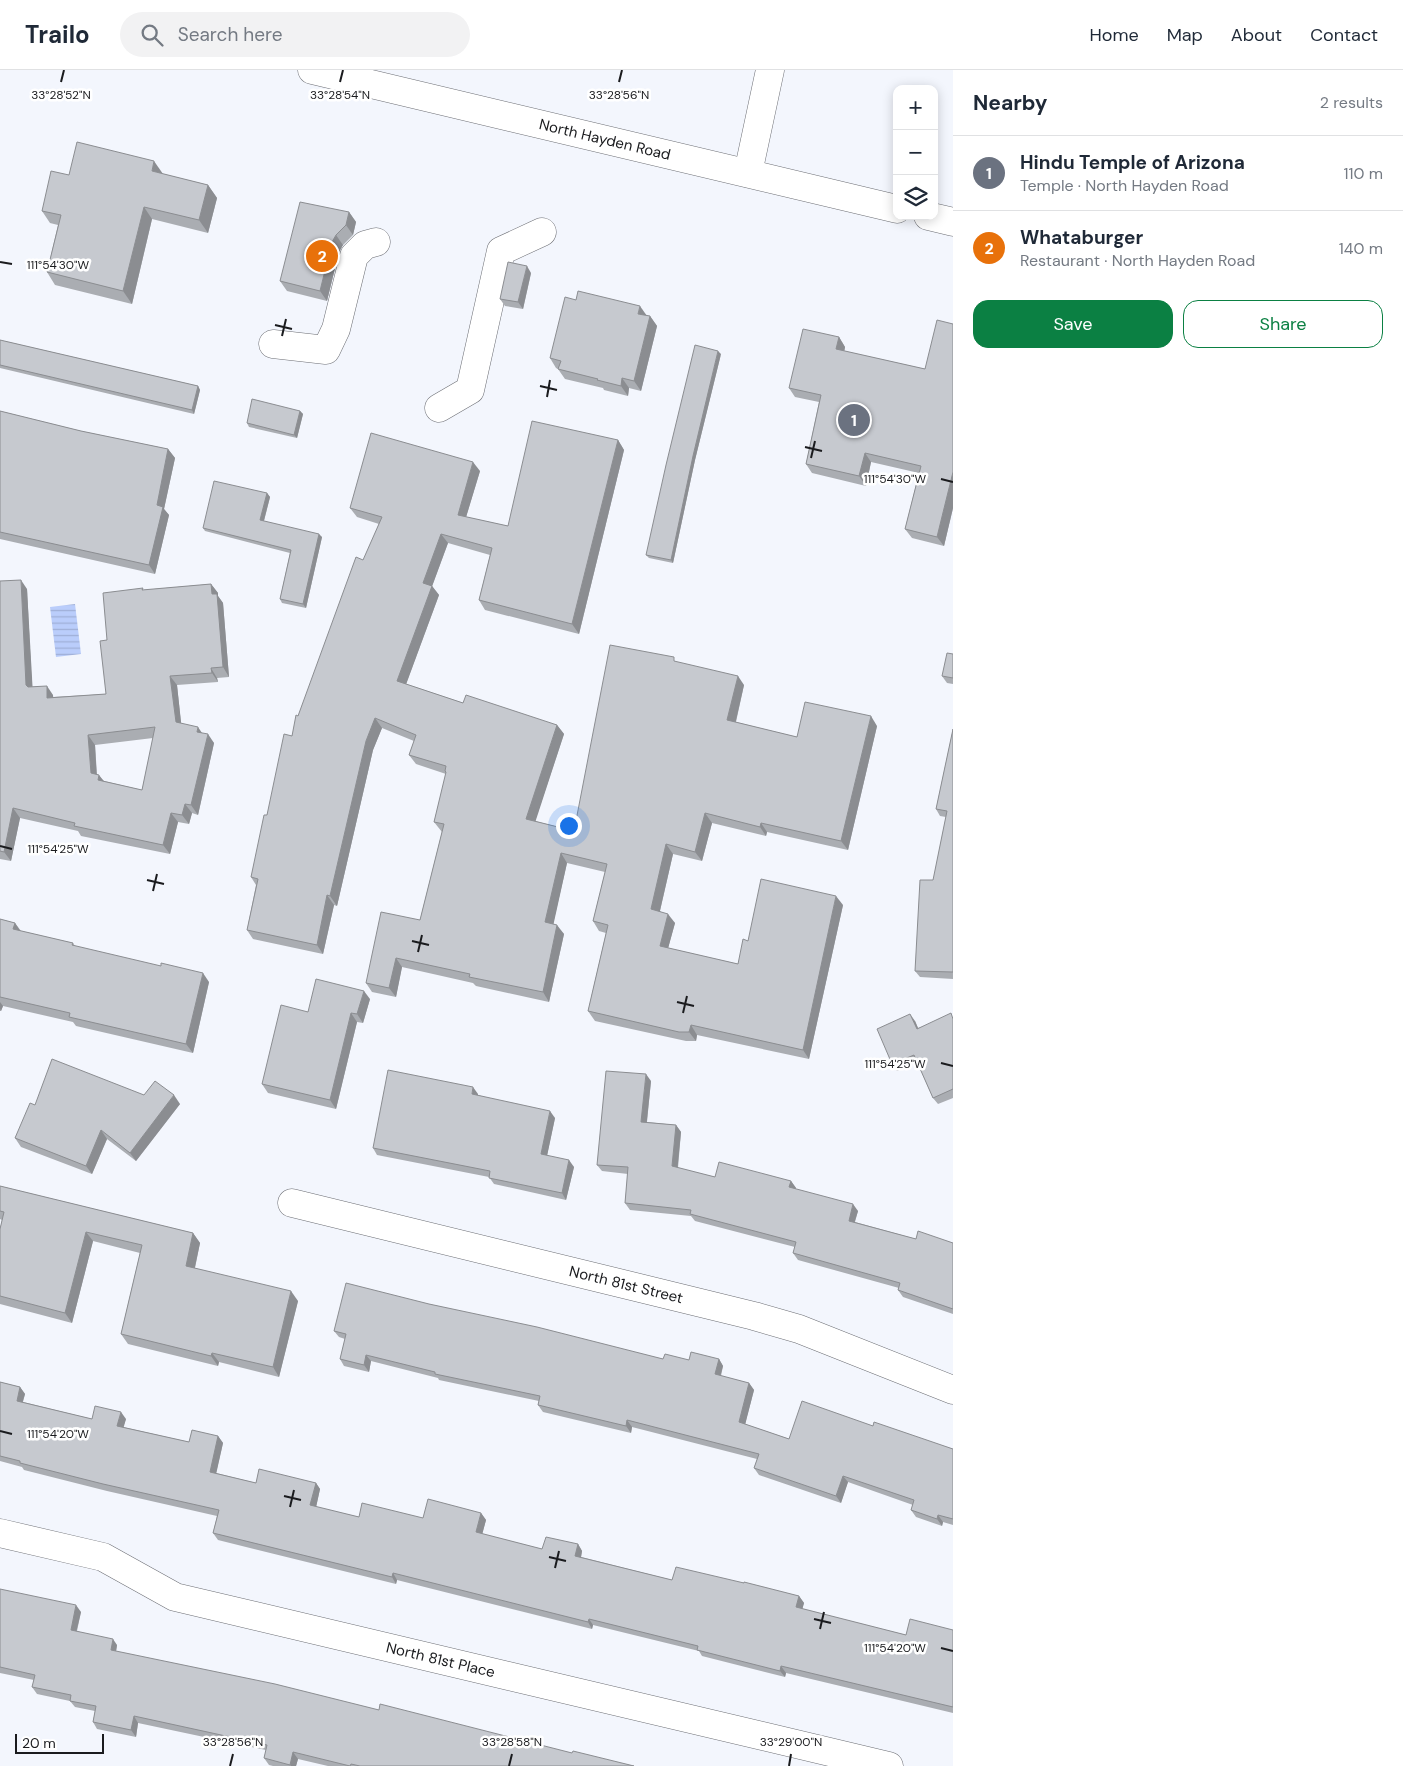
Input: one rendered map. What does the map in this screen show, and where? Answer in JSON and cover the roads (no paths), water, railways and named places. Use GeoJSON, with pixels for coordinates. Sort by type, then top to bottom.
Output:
{"type":"FeatureCollection","features":[{"type":"Feature","properties":{"kind":"street","name":"North Hayden Road"},"geometry":{"type":"LineString","coordinates":[[312,70],[893,208]]}},
{"type":"Feature","properties":{"kind":"street"},"geometry":{"type":"LineString","coordinates":[[748,173],[770,70]]}},
{"type":"Feature","properties":{"kind":"street"},"geometry":{"type":"LineString","coordinates":[[938,218],[953,222]]}},
{"type":"Feature","properties":{"kind":"street"},"geometry":{"type":"LineString","coordinates":[[439,408],[470,390],[501,251],[542,232]]}},
{"type":"Feature","properties":{"kind":"street"},"geometry":{"type":"LineString","coordinates":[[273,344],[326,350],[336,329],[354,256],[365,246],[376,242]]}},
{"type":"Feature","properties":{"kind":"street","name":"North 81st Street"},"geometry":{"type":"LineString","coordinates":[[292,1203],[754,1316],[799,1329],[953,1390]]}},
{"type":"Feature","properties":{"kind":"street","name":"North 81st Place"},"geometry":{"type":"LineString","coordinates":[[0,1533],[103,1557],[175,1597],[889,1766]]}},
{"type":"Feature","properties":{"kind":"water"},"geometry":{"type":"Polygon","coordinates":[[[75,604],[81,654],[56,657],[50,607],[75,604]]]}},
{"type":"Feature","properties":{"kind":"place","name":"Whataburger"},"geometry":{"type":"Point","coordinates":[322,256]}},
{"type":"Feature","properties":{"kind":"place","name":"Hindu Temple of Arizona"},"geometry":{"type":"Point","coordinates":[854,420]}}]}
